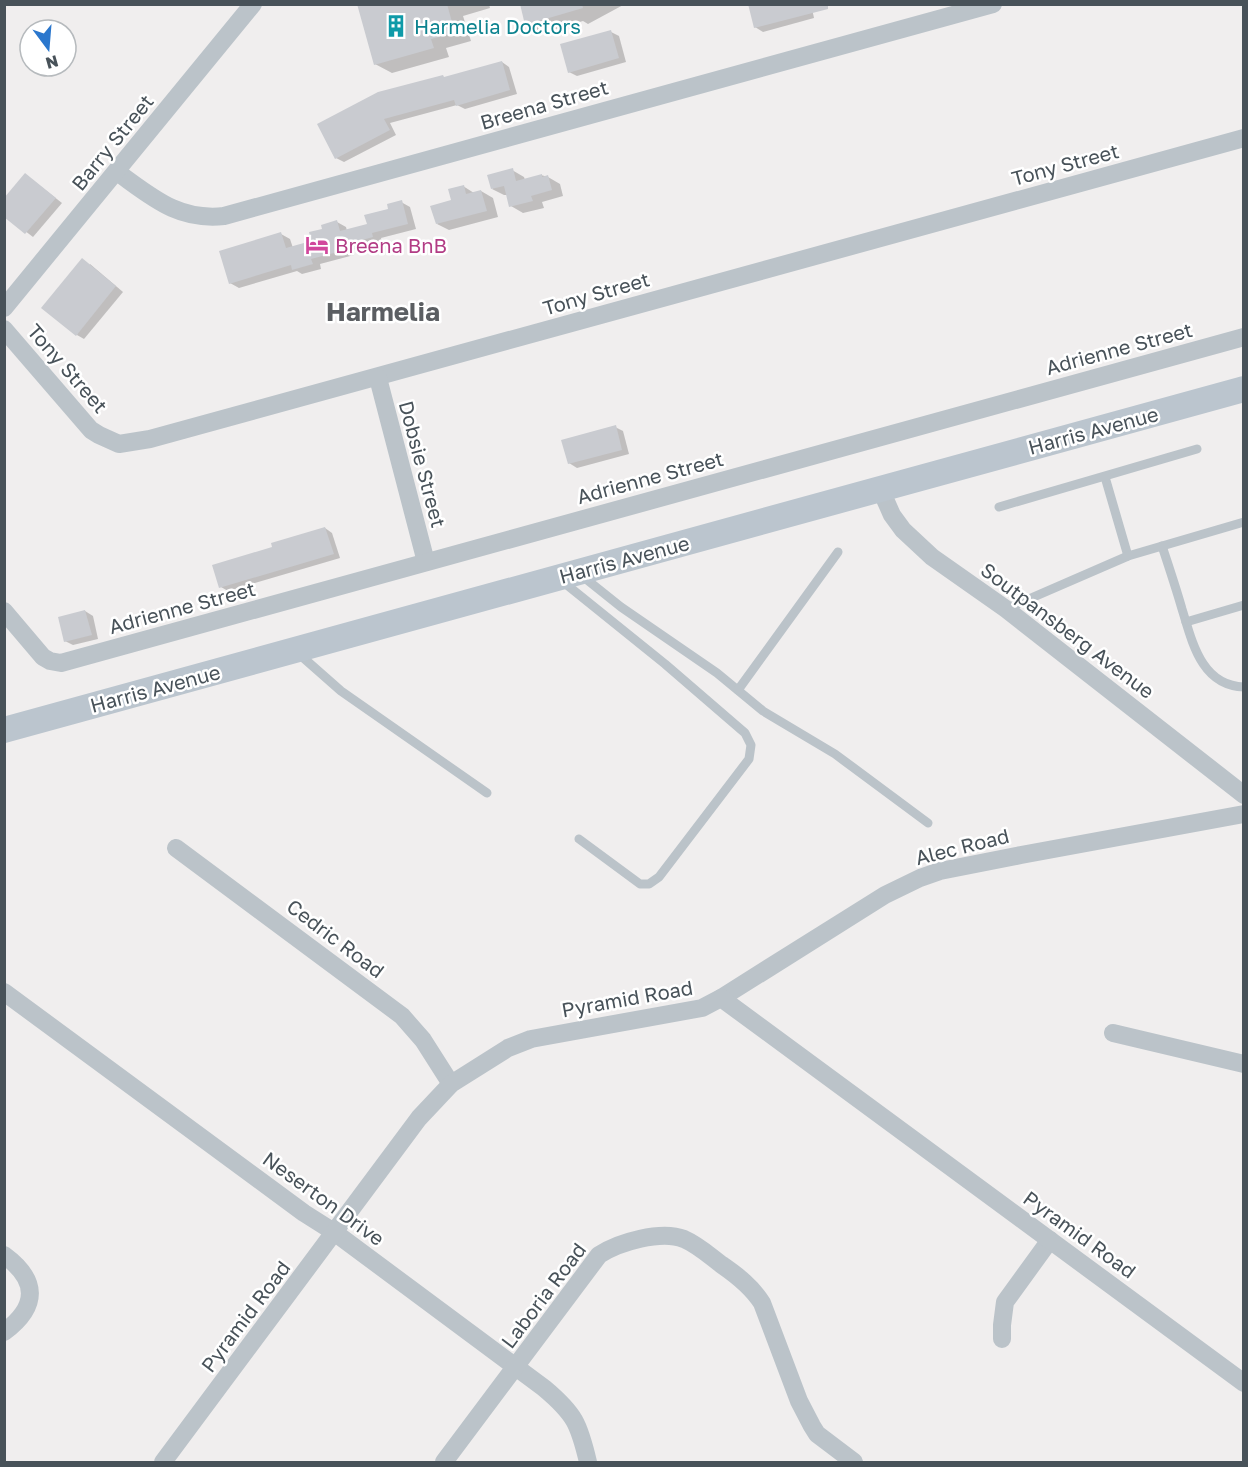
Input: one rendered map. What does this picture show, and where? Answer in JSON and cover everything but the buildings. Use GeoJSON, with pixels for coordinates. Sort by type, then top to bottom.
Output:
{"type":"FeatureCollection","features":[{"type":"Feature","properties":{"kind":"main road","name":"Harris Avenue"},"geometry":{"type":"LineString","coordinates":[[4,730],[1244,389]]}},
{"type":"Feature","properties":{"kind":"street","name":"Barry Street"},"geometry":{"type":"LineString","coordinates":[[4,308],[254,4]]}},
{"type":"Feature","properties":{"kind":"street","name":"Breena Street"},"geometry":{"type":"LineString","coordinates":[[117,172],[159,202],[179,211],[203,216],[224,216],[993,4]]}},
{"type":"Feature","properties":{"kind":"street","name":"Tony Street"},"geometry":{"type":"LineString","coordinates":[[4,329],[91,430],[105,440],[119,444],[150,439],[378,378],[1244,138]]}},
{"type":"Feature","properties":{"kind":"street","name":"Adrienne Street"},"geometry":{"type":"LineString","coordinates":[[4,611],[47,660],[57,663],[69,661],[1244,337]]}},
{"type":"Feature","properties":{"kind":"street","name":"Dobsie Street"},"geometry":{"type":"LineString","coordinates":[[378,378],[426,562]]}},
{"type":"Feature","properties":{"kind":"street","name":"Soutpansberg Avenue"},"geometry":{"type":"LineString","coordinates":[[880,488],[892,515],[903,530],[932,557],[1006,609],[1244,795]]}},
{"type":"Feature","properties":{"kind":"street","name":"Alec Road"},"geometry":{"type":"LineString","coordinates":[[721,998],[885,895],[920,878],[940,871],[1244,814]]}},
{"type":"Feature","properties":{"kind":"street","name":"Cedric Road"},"geometry":{"type":"LineString","coordinates":[[176,848],[402,1016],[423,1040],[451,1084]]}},
{"type":"Feature","properties":{"kind":"street","name":"Neserton Drive"},"geometry":{"type":"LineString","coordinates":[[4,992],[544,1388],[571,1413],[579,1429],[588,1462]]}},
{"type":"Feature","properties":{"kind":"street","name":"Pyramid Road"},"geometry":{"type":"LineString","coordinates":[[163,1462],[419,1118],[451,1084],[508,1048],[531,1039],[702,1008],[721,998],[1244,1383]]}},
{"type":"Feature","properties":{"kind":"street"},"geometry":{"type":"LineString","coordinates":[[1113,1033],[1244,1065]]}},
{"type":"Feature","properties":{"kind":"street","name":"Laboria Road"},"geometry":{"type":"LineString","coordinates":[[444,1462],[599,1255],[615,1246],[669,1236],[681,1238],[732,1272],[756,1293],[762,1303],[799,1401],[812,1426],[817,1434],[854,1462]]}},
{"type":"Feature","properties":{"kind":"street"},"geometry":{"type":"LineString","coordinates":[[1002,1339],[1005,1302],[1050,1240]]}},
{"type":"Feature","properties":{"kind":"street"},"geometry":{"type":"LineString","coordinates":[[4,1255],[16,1263],[26,1276],[31,1296],[26,1308],[4,1332]]}},
{"type":"Feature","properties":{"kind":"lane"},"geometry":{"type":"LineString","coordinates":[[999,507],[1197,450]]}},
{"type":"Feature","properties":{"kind":"lane"},"geometry":{"type":"LineString","coordinates":[[1105,477],[1128,556]]}},
{"type":"Feature","properties":{"kind":"lane"},"geometry":{"type":"LineString","coordinates":[[1006,609],[1128,556],[1244,522]]}},
{"type":"Feature","properties":{"kind":"lane"},"geometry":{"type":"LineString","coordinates":[[1162,546],[1193,645],[1206,668],[1226,683],[1244,687]]}},
{"type":"Feature","properties":{"kind":"lane"},"geometry":{"type":"LineString","coordinates":[[738,690],[838,552]]}},
{"type":"Feature","properties":{"kind":"lane"},"geometry":{"type":"LineString","coordinates":[[568,575],[621,607],[707,666],[763,711],[835,754],[928,823]]}},
{"type":"Feature","properties":{"kind":"lane"},"geometry":{"type":"LineString","coordinates":[[568,575],[745,733],[751,745],[749,759],[659,877],[649,884],[640,884],[579,839]]}},
{"type":"Feature","properties":{"kind":"lane"},"geometry":{"type":"LineString","coordinates":[[1186,622],[1244,605]]}},
{"type":"Feature","properties":{"kind":"lane"},"geometry":{"type":"LineString","coordinates":[[295,650],[341,691],[487,793]]}},
{"type":"Feature","properties":{"kind":"place","name":"Harmelia Doctors"},"geometry":{"type":"Point","coordinates":[396,26]}},
{"type":"Feature","properties":{"kind":"place","name":"Breena BnB"},"geometry":{"type":"Point","coordinates":[317,245]}},
{"type":"Feature","properties":{"kind":"district","name":"Harmelia"},"geometry":{"type":"Point","coordinates":[383,311]}}]}
